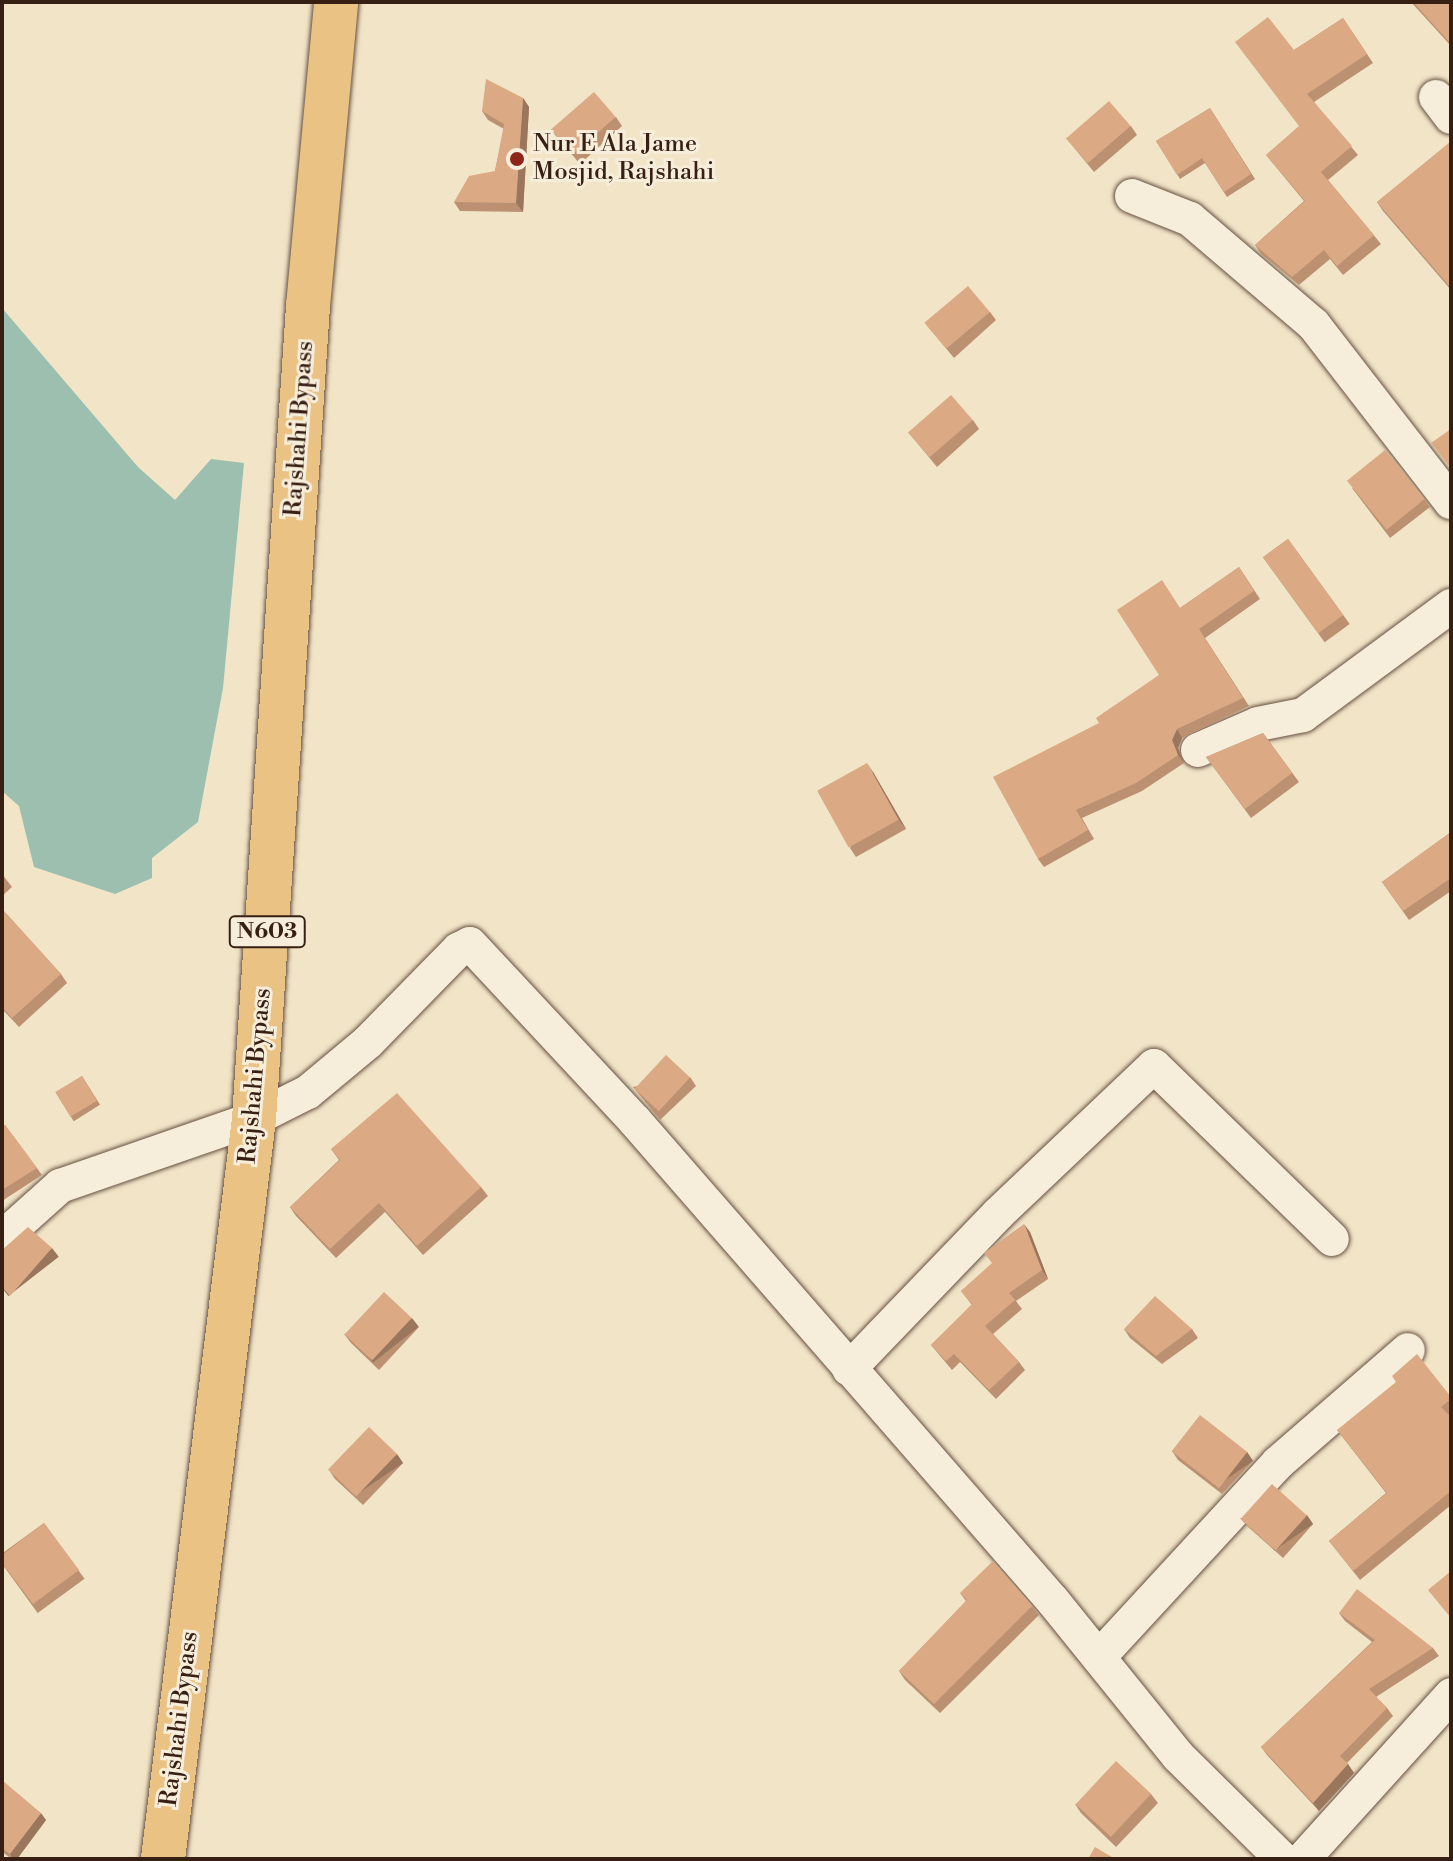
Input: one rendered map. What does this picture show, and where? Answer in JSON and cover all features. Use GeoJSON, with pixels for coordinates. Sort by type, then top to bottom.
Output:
{"type":"FeatureCollection","features":[{"type":"Feature","properties":{"kind":"highway","name":"Rajshahi Bypass"},"geometry":{"type":"LineString","coordinates":[[163,1859],[254,1119],[308,306],[336,2]]}},
{"type":"Feature","properties":{"kind":"street"},"geometry":{"type":"LineString","coordinates":[[1132,196],[1190,219],[1314,325],[1451,502]]}},
{"type":"Feature","properties":{"kind":"street"},"geometry":{"type":"LineString","coordinates":[[1198,750],[1258,724],[1303,715],[1451,606]]}},
{"type":"Feature","properties":{"kind":"street"},"geometry":{"type":"LineString","coordinates":[[2,1238],[60,1186],[254,1119],[308,1092],[368,1042],[458,950],[470,944],[583,1062],[1099,1657],[1178,1756],[1282,1859]]}},
{"type":"Feature","properties":{"kind":"street"},"geometry":{"type":"LineString","coordinates":[[849,1369],[998,1214],[1154,1066],[1332,1239]]}},
{"type":"Feature","properties":{"kind":"street"},"geometry":{"type":"LineString","coordinates":[[1099,1657],[1278,1463],[1408,1350]]}},
{"type":"Feature","properties":{"kind":"street"},"geometry":{"type":"LineString","coordinates":[[1303,1859],[1451,1695]]}},
{"type":"Feature","properties":{"kind":"shaded area"},"geometry":{"type":"Polygon","coordinates":[[[2,308],[138,467],[175,500],[211,459],[244,463],[223,688],[198,822],[152,858],[152,878],[115,894],[34,867],[19,806],[2,791],[2,308]]]}},
{"type":"Feature","properties":{"kind":"building"},"geometry":{"type":"Polygon","coordinates":[[[1413,2],[1451,2],[1451,44],[1413,2]]]}},
{"type":"Feature","properties":{"kind":"building"},"geometry":{"type":"Polygon","coordinates":[[[1268,17],[1294,50],[1343,18],[1367,54],[1307,94],[1352,146],[1321,172],[1374,235],[1337,266],[1324,250],[1292,277],[1255,245],[1305,201],[1266,155],[1299,126],[1235,42],[1268,17]]]}},
{"type":"Feature","properties":{"kind":"building","name":"Nur E Ala Jame Mosjid, Rajshahi"},"geometry":{"type":"Polygon","coordinates":[[[486,79],[523,98],[516,203],[454,202],[469,176],[495,171],[504,124],[482,111],[486,79]]]}},
{"type":"Feature","properties":{"kind":"building"},"geometry":{"type":"Polygon","coordinates":[[[594,92],[616,117],[573,154],[551,129],[594,92]]]}},
{"type":"Feature","properties":{"kind":"building"},"geometry":{"type":"Polygon","coordinates":[[[1109,101],[1131,126],[1088,163],[1066,138],[1109,101]]]}},
{"type":"Feature","properties":{"kind":"building"},"geometry":{"type":"Polygon","coordinates":[[[1210,108],[1251,174],[1224,192],[1202,158],[1177,175],[1156,141],[1210,108]]]}},
{"type":"Feature","properties":{"kind":"building"},"geometry":{"type":"Polygon","coordinates":[[[1451,142],[1451,288],[1377,202],[1451,142]]]}},
{"type":"Feature","properties":{"kind":"building"},"geometry":{"type":"Polygon","coordinates":[[[968,286],[990,312],[946,349],[924,323],[968,286]]]}},
{"type":"Feature","properties":{"kind":"building"},"geometry":{"type":"Polygon","coordinates":[[[951,395],[973,420],[930,457],[908,432],[951,395]]]}},
{"type":"Feature","properties":{"kind":"building"},"geometry":{"type":"Polygon","coordinates":[[[1451,429],[1451,468],[1431,443],[1451,429]]]}},
{"type":"Feature","properties":{"kind":"building"},"geometry":{"type":"Polygon","coordinates":[[[1385,450],[1425,499],[1387,530],[1347,481],[1385,450]]]}},
{"type":"Feature","properties":{"kind":"building"},"geometry":{"type":"Polygon","coordinates":[[[1288,539],[1343,615],[1318,633],[1263,557],[1288,539]]]}},
{"type":"Feature","properties":{"kind":"building"},"geometry":{"type":"Polygon","coordinates":[[[1239,567],[1254,591],[1199,629],[1243,698],[1177,729],[1172,740],[1178,755],[1136,783],[1076,810],[1088,830],[1038,859],[993,777],[1099,723],[1096,718],[1159,675],[1117,610],[1162,580],[1180,608],[1239,567]]]}},
{"type":"Feature","properties":{"kind":"building"},"geometry":{"type":"Polygon","coordinates":[[[1263,733],[1292,773],[1245,809],[1206,757],[1263,733]]]}},
{"type":"Feature","properties":{"kind":"building"},"geometry":{"type":"Polygon","coordinates":[[[867,763],[899,820],[849,847],[817,791],[867,763]]]}},
{"type":"Feature","properties":{"kind":"building"},"geometry":{"type":"Polygon","coordinates":[[[1451,832],[1451,878],[1403,911],[1382,882],[1451,832]]]}},
{"type":"Feature","properties":{"kind":"building"},"geometry":{"type":"Polygon","coordinates":[[[2,909],[61,974],[12,1018],[2,1007],[2,909]]]}},
{"type":"Feature","properties":{"kind":"building"},"geometry":{"type":"Polygon","coordinates":[[[666,1055],[690,1078],[659,1111],[635,1089],[666,1055]]]}},
{"type":"Feature","properties":{"kind":"building"},"geometry":{"type":"Polygon","coordinates":[[[82,1076],[97,1101],[70,1117],[55,1092],[82,1076]]]}},
{"type":"Feature","properties":{"kind":"building"},"geometry":{"type":"Polygon","coordinates":[[[397,1093],[481,1187],[417,1246],[379,1203],[330,1249],[290,1207],[340,1160],[331,1149],[397,1093]]]}},
{"type":"Feature","properties":{"kind":"building"},"geometry":{"type":"Polygon","coordinates":[[[5,1125],[37,1168],[2,1190],[2,1126],[5,1125]]]}},
{"type":"Feature","properties":{"kind":"building"},"geometry":{"type":"Polygon","coordinates":[[[1024,1224],[1042,1270],[1009,1293],[1015,1300],[985,1326],[1019,1362],[989,1390],[954,1354],[946,1361],[931,1345],[972,1304],[961,1291],[992,1263],[984,1253],[1024,1224]]]}},
{"type":"Feature","properties":{"kind":"building"},"geometry":{"type":"Polygon","coordinates":[[[28,1227],[52,1248],[10,1296],[2,1287],[2,1250],[28,1227]]]}},
{"type":"Feature","properties":{"kind":"building"},"geometry":{"type":"Polygon","coordinates":[[[384,1292],[412,1318],[372,1360],[344,1334],[384,1292]]]}},
{"type":"Feature","properties":{"kind":"building"},"geometry":{"type":"Polygon","coordinates":[[[1155,1296],[1192,1329],[1156,1356],[1124,1329],[1155,1296]]]}},
{"type":"Feature","properties":{"kind":"building"},"geometry":{"type":"Polygon","coordinates":[[[1417,1354],[1451,1397],[1441,1407],[1451,1417],[1451,1491],[1353,1571],[1329,1541],[1387,1493],[1337,1430],[1396,1382],[1392,1376],[1417,1354]]]}},
{"type":"Feature","properties":{"kind":"building"},"geometry":{"type":"Polygon","coordinates":[[[1200,1415],[1247,1452],[1219,1488],[1172,1451],[1200,1415]]]}},
{"type":"Feature","properties":{"kind":"building"},"geometry":{"type":"Polygon","coordinates":[[[369,1427],[397,1454],[356,1497],[328,1469],[369,1427]]]}},
{"type":"Feature","properties":{"kind":"building"},"geometry":{"type":"Polygon","coordinates":[[[1272,1484],[1307,1515],[1275,1550],[1241,1519],[1272,1484]]]}},
{"type":"Feature","properties":{"kind":"building"},"geometry":{"type":"Polygon","coordinates":[[[44,1523],[79,1570],[33,1604],[2,1563],[2,1555],[44,1523]]]}},
{"type":"Feature","properties":{"kind":"building"},"geometry":{"type":"Polygon","coordinates":[[[993,1561],[1032,1606],[934,1704],[899,1671],[967,1600],[960,1593],[993,1561]]]}},
{"type":"Feature","properties":{"kind":"building"},"geometry":{"type":"Polygon","coordinates":[[[1451,1571],[1451,1618],[1428,1590],[1451,1571]]]}},
{"type":"Feature","properties":{"kind":"building"},"geometry":{"type":"Polygon","coordinates":[[[1357,1589],[1433,1648],[1369,1689],[1387,1708],[1340,1756],[1348,1764],[1313,1803],[1261,1747],[1375,1640],[1339,1613],[1357,1589]]]}},
{"type":"Feature","properties":{"kind":"building"},"geometry":{"type":"Polygon","coordinates":[[[1116,1761],[1151,1794],[1111,1837],[1076,1804],[1116,1761]]]}},
{"type":"Feature","properties":{"kind":"building"},"geometry":{"type":"Polygon","coordinates":[[[3,1781],[41,1813],[10,1854],[2,1848],[3,1781]]]}},
{"type":"Feature","properties":{"kind":"building"},"geometry":{"type":"Polygon","coordinates":[[[1095,1847],[1115,1859],[1088,1859],[1095,1847]]]}},
{"type":"Feature","properties":{"kind":"place","name":"Nur E Ala Jame Mosjid, Rajshahi"},"geometry":{"type":"Point","coordinates":[517,159]}}]}
